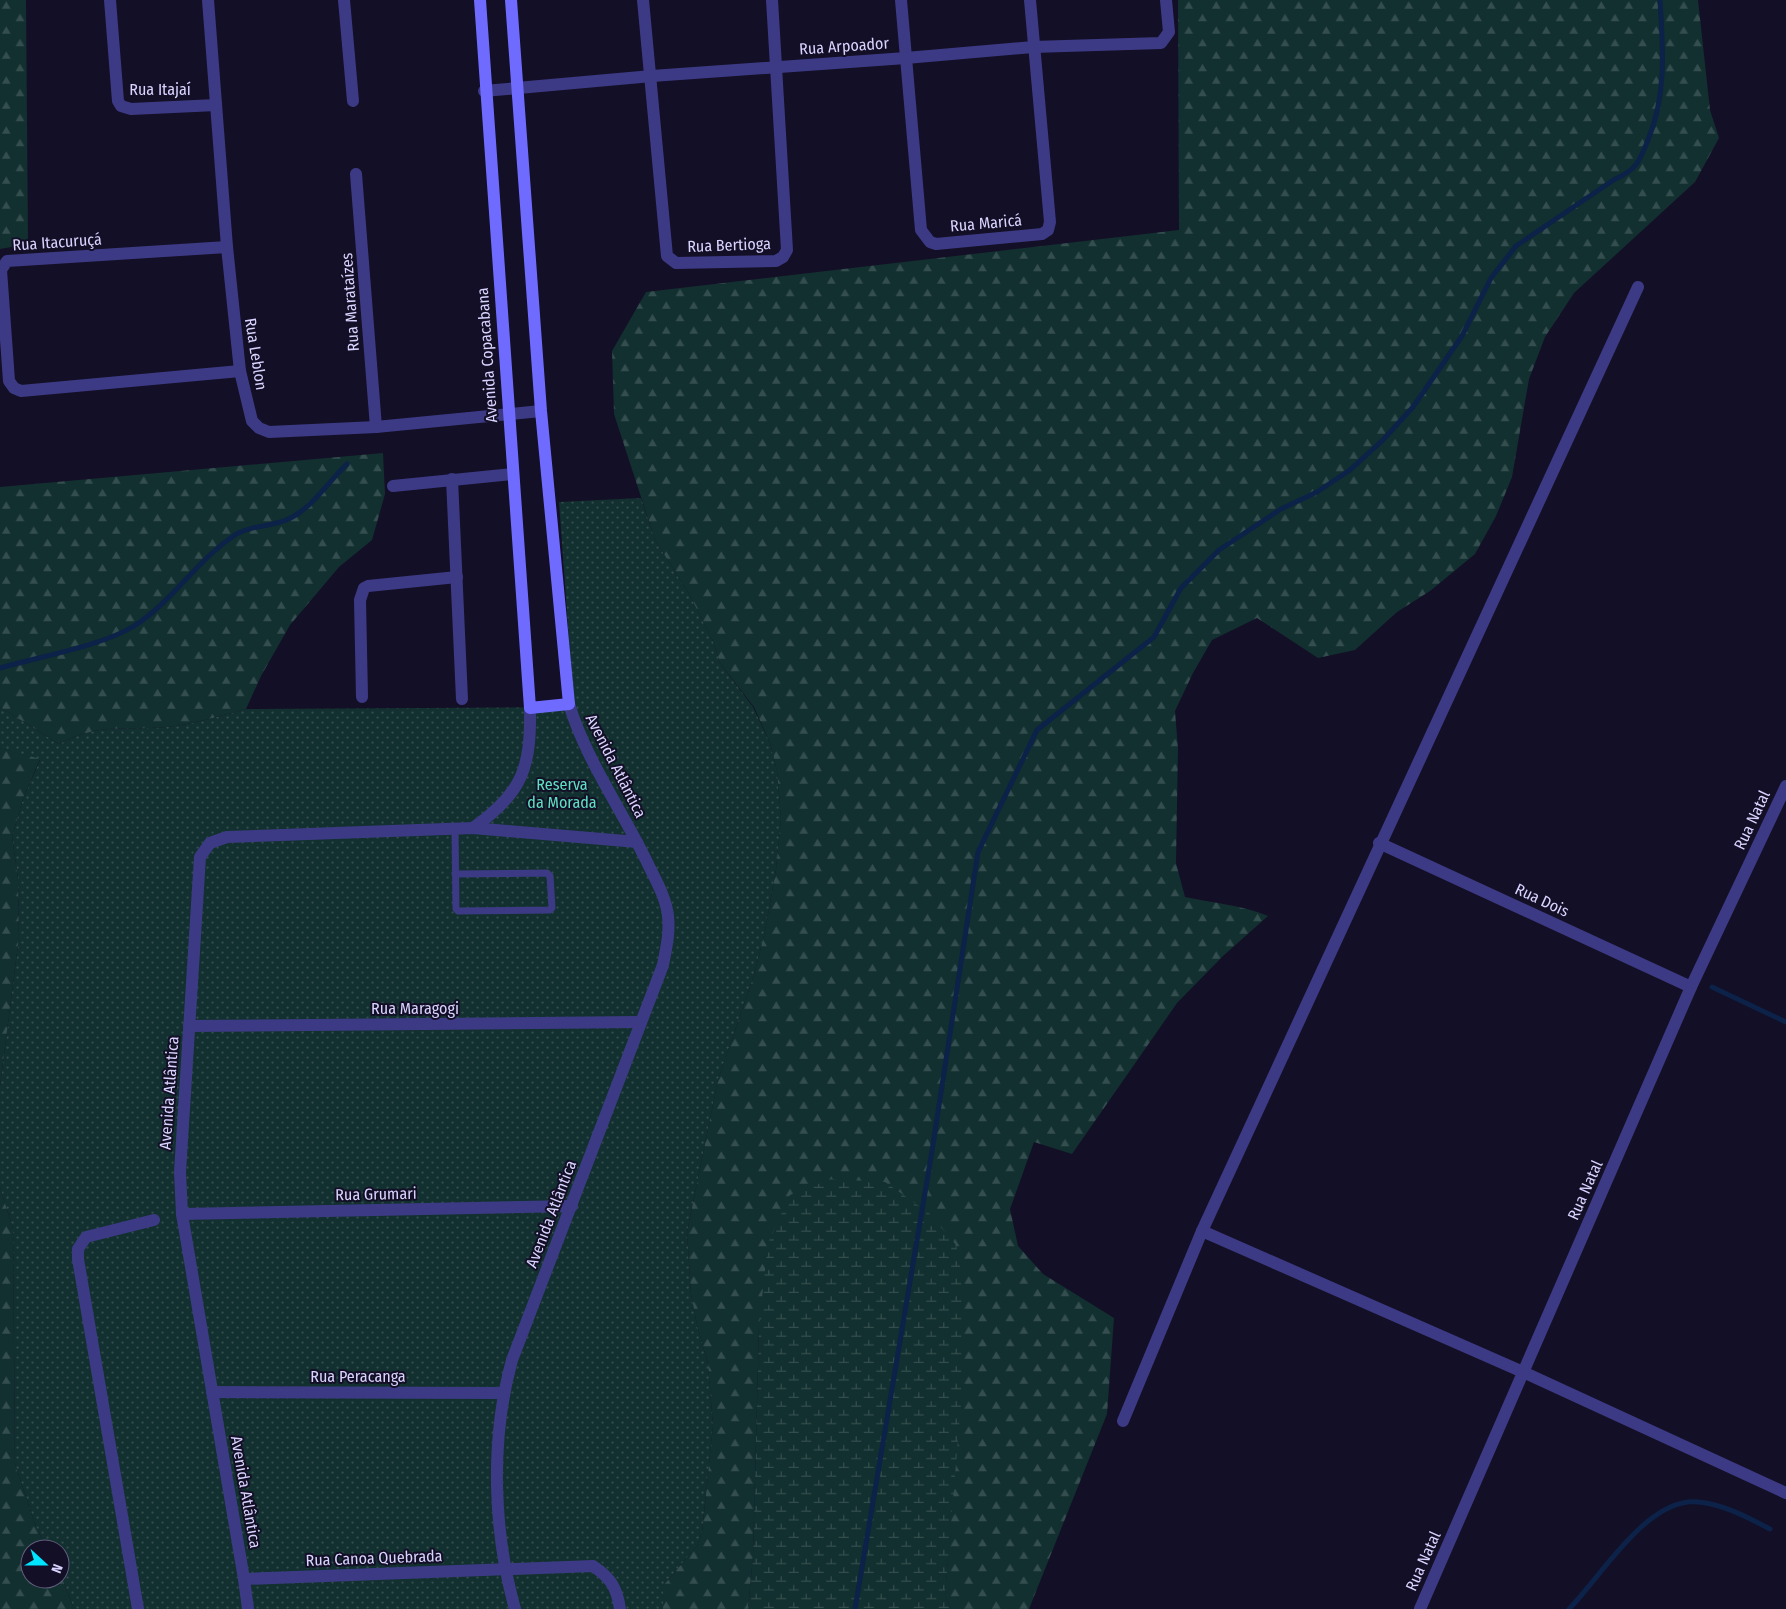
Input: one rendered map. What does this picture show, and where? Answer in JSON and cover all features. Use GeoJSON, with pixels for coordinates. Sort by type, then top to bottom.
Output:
{"type":"FeatureCollection","features":[{"type":"Feature","properties":{"kind":"street","name":"Rua Itajaí"},"geometry":{"type":"LineString","coordinates":[[110,0],[118,101],[121,106],[131,109],[216,105]]}},
{"type":"Feature","properties":{"kind":"street","name":"Rua Leblon"},"geometry":{"type":"LineString","coordinates":[[208,0],[227,247],[240,370],[252,421],[259,428],[269,432],[376,427],[541,410]]}},
{"type":"Feature","properties":{"kind":"street"},"geometry":{"type":"LineString","coordinates":[[344,0],[353,102]]}},
{"type":"Feature","properties":{"kind":"street","name":"Avenida Copacabana"},"geometry":{"type":"LineString","coordinates":[[480,0],[484,91],[530,708]]}},
{"type":"Feature","properties":{"kind":"street"},"geometry":{"type":"LineString","coordinates":[[474,828],[494,814],[513,792],[526,764],[531,744],[530,708],[569,704],[541,410],[511,0]]}},
{"type":"Feature","properties":{"kind":"street"},"geometry":{"type":"LineString","coordinates":[[644,0],[652,76]]}},
{"type":"Feature","properties":{"kind":"street"},"geometry":{"type":"LineString","coordinates":[[772,0],[777,67]]}},
{"type":"Feature","properties":{"kind":"street"},"geometry":{"type":"LineString","coordinates":[[901,0],[906,58]]}},
{"type":"Feature","properties":{"kind":"street"},"geometry":{"type":"LineString","coordinates":[[1030,0],[1033,47]]}},
{"type":"Feature","properties":{"kind":"street","name":"Rua Arpoador"},"geometry":{"type":"LineString","coordinates":[[484,91],[652,76],[1033,47],[1161,43],[1168,32],[1166,0]]}},
{"type":"Feature","properties":{"kind":"street","name":"Rua Maricá"},"geometry":{"type":"LineString","coordinates":[[906,58],[921,230],[930,242],[936,244],[1042,234],[1048,230],[1050,222],[1033,47]]}},
{"type":"Feature","properties":{"kind":"street","name":"Rua Bertioga"},"geometry":{"type":"LineString","coordinates":[[652,76],[669,260],[676,263],[776,261],[783,257],[788,250],[777,67]]}},
{"type":"Feature","properties":{"kind":"street","name":"Rua Marataízes"},"geometry":{"type":"LineString","coordinates":[[356,174],[376,427]]}},
{"type":"Feature","properties":{"kind":"street","name":"Rua Itacuruçá"},"geometry":{"type":"LineString","coordinates":[[227,247],[7,262],[1,270],[9,382],[14,388],[21,390],[240,370]]}},
{"type":"Feature","properties":{"kind":"street"},"geometry":{"type":"LineString","coordinates":[[1123,1421],[1202,1230],[1379,843],[1638,288]]}},
{"type":"Feature","properties":{"kind":"street"},"geometry":{"type":"LineString","coordinates":[[393,486],[513,474]]}},
{"type":"Feature","properties":{"kind":"street"},"geometry":{"type":"LineString","coordinates":[[452,479],[462,699]]}},
{"type":"Feature","properties":{"kind":"street"},"geometry":{"type":"LineString","coordinates":[[362,697],[360,600],[364,588],[368,586],[456,577]]}},
{"type":"Feature","properties":{"kind":"street","name":"Avenida Atlântica"},"geometry":{"type":"LineString","coordinates":[[515,1609],[504,1569],[499,1504],[499,1434],[503,1393],[512,1360],[642,1022],[662,965],[668,940],[668,915],[661,891],[638,842],[576,728],[569,704]]}},
{"type":"Feature","properties":{"kind":"street","name":"Rua Natal"},"geometry":{"type":"LineString","coordinates":[[1420,1609],[1691,987],[1786,786]]}},
{"type":"Feature","properties":{"kind":"street","name":"Avenida Atlântica"},"geometry":{"type":"LineString","coordinates":[[248,1609],[182,1214],[180,1172],[200,857],[210,843],[227,837],[474,828],[638,842]]}},
{"type":"Feature","properties":{"kind":"street","name":"Rua Dois"},"geometry":{"type":"LineString","coordinates":[[1379,843],[1691,987]]}},
{"type":"Feature","properties":{"kind":"street","name":"Rua Maragogi"},"geometry":{"type":"LineString","coordinates":[[189,1026],[642,1022]]}},
{"type":"Feature","properties":{"kind":"street","name":"Rua Grumari"},"geometry":{"type":"LineString","coordinates":[[182,1214],[572,1206]]}},
{"type":"Feature","properties":{"kind":"street"},"geometry":{"type":"LineString","coordinates":[[138,1609],[78,1259],[78,1249],[86,1237],[154,1220]]}},
{"type":"Feature","properties":{"kind":"street"},"geometry":{"type":"LineString","coordinates":[[1202,1230],[1523,1372],[1786,1492]]}},
{"type":"Feature","properties":{"kind":"street","name":"Rua Peracanga"},"geometry":{"type":"LineString","coordinates":[[212,1392],[503,1393]]}},
{"type":"Feature","properties":{"kind":"street","name":"Rua Canoa Quebrada"},"geometry":{"type":"LineString","coordinates":[[244,1579],[594,1566],[608,1575],[618,1590],[620,1609]]}},
{"type":"Feature","properties":{"kind":"lane"},"geometry":{"type":"LineString","coordinates":[[455,829],[455,874],[456,909],[458,912],[550,910],[552,908],[550,876],[547,873],[455,874]]}},
{"type":"Feature","properties":{"kind":"green space"},"geometry":{"type":"Polygon","coordinates":[[[0,0],[26,0],[28,244],[0,249],[0,0]]]}},
{"type":"Feature","properties":{"kind":"green space"},"geometry":{"type":"Polygon","coordinates":[[[1178,0],[1698,0],[1710,110],[1719,138],[1695,182],[1574,293],[1545,337],[1529,379],[1512,477],[1496,516],[1475,554],[1430,591],[1397,612],[1355,650],[1318,658],[1257,618],[1212,640],[1193,673],[1175,711],[1178,749],[1176,863],[1185,897],[1238,907],[1268,916],[1223,956],[1177,1003],[1072,1154],[1034,1142],[1010,1209],[1018,1246],[1043,1274],[1114,1318],[1107,1414],[1029,1609],[951,1609],[945,1596],[951,1514],[759,1325],[753,1557],[748,1609],[663,1609],[663,1586],[697,1546],[702,1532],[713,1426],[708,1364],[691,1294],[687,1232],[718,1080],[754,975],[765,931],[776,869],[781,818],[777,770],[770,743],[754,707],[720,663],[713,641],[689,594],[655,540],[614,414],[612,351],[646,292],[1179,230],[1178,0]]]}},
{"type":"Feature","properties":{"kind":"green space"},"geometry":{"type":"Polygon","coordinates":[[[383,453],[385,494],[372,540],[339,567],[290,625],[261,676],[246,709],[177,726],[100,730],[74,737],[59,744],[0,707],[0,487],[383,453]]]}},
{"type":"Feature","properties":{"kind":"green space","name":"Reserva da Morada"},"geometry":{"type":"Polygon","coordinates":[[[641,498],[655,540],[689,594],[713,641],[720,663],[753,707],[770,743],[777,770],[781,818],[776,869],[765,931],[754,975],[718,1080],[687,1232],[691,1294],[708,1364],[713,1426],[702,1532],[697,1546],[663,1586],[663,1609],[74,1609],[66,1589],[70,1589],[70,1539],[42,1539],[36,1527],[15,1464],[13,1229],[0,1187],[0,1086],[19,937],[18,879],[12,837],[23,799],[40,760],[0,748],[0,707],[59,744],[74,737],[100,730],[177,726],[246,709],[571,707],[572,681],[559,502],[641,498]]]}},
{"type":"Feature","properties":{"kind":"green space"},"geometry":{"type":"Polygon","coordinates":[[[0,748],[40,759],[23,799],[12,837],[18,879],[19,937],[0,1086],[0,748]]]}},
{"type":"Feature","properties":{"kind":"green space"},"geometry":{"type":"Polygon","coordinates":[[[831,1179],[885,1182],[929,1213],[956,1245],[963,1283],[961,1403],[945,1596],[951,1609],[748,1609],[753,1557],[759,1325],[768,1243],[790,1195],[831,1179]]]}},
{"type":"Feature","properties":{"kind":"green space"},"geometry":{"type":"Polygon","coordinates":[[[0,1187],[13,1229],[15,1464],[36,1527],[42,1539],[20,1539],[20,1589],[66,1589],[74,1609],[0,1609],[0,1187]]]}},
{"type":"Feature","properties":{"kind":"waterway"},"geometry":{"type":"LineString","coordinates":[[855,1609],[932,1151],[978,852],[1037,730],[1154,637],[1181,588],[1219,550],[1281,509],[1317,492],[1350,470],[1383,440],[1413,407],[1462,336],[1491,278],[1516,246],[1628,172],[1637,164],[1654,123],[1661,88],[1663,53],[1660,0]]}},
{"type":"Feature","properties":{"kind":"waterway"},"geometry":{"type":"LineString","coordinates":[[0,668],[88,645],[121,633],[134,626],[160,605],[221,545],[241,532],[295,516],[311,503],[347,464]]}},
{"type":"Feature","properties":{"kind":"waterway"},"geometry":{"type":"LineString","coordinates":[[1712,987],[1786,1022]]}},
{"type":"Feature","properties":{"kind":"waterway"},"geometry":{"type":"LineString","coordinates":[[1569,1609],[1610,1560],[1643,1525],[1661,1512],[1679,1504],[1707,1503],[1736,1512],[1770,1529]]}}]}
